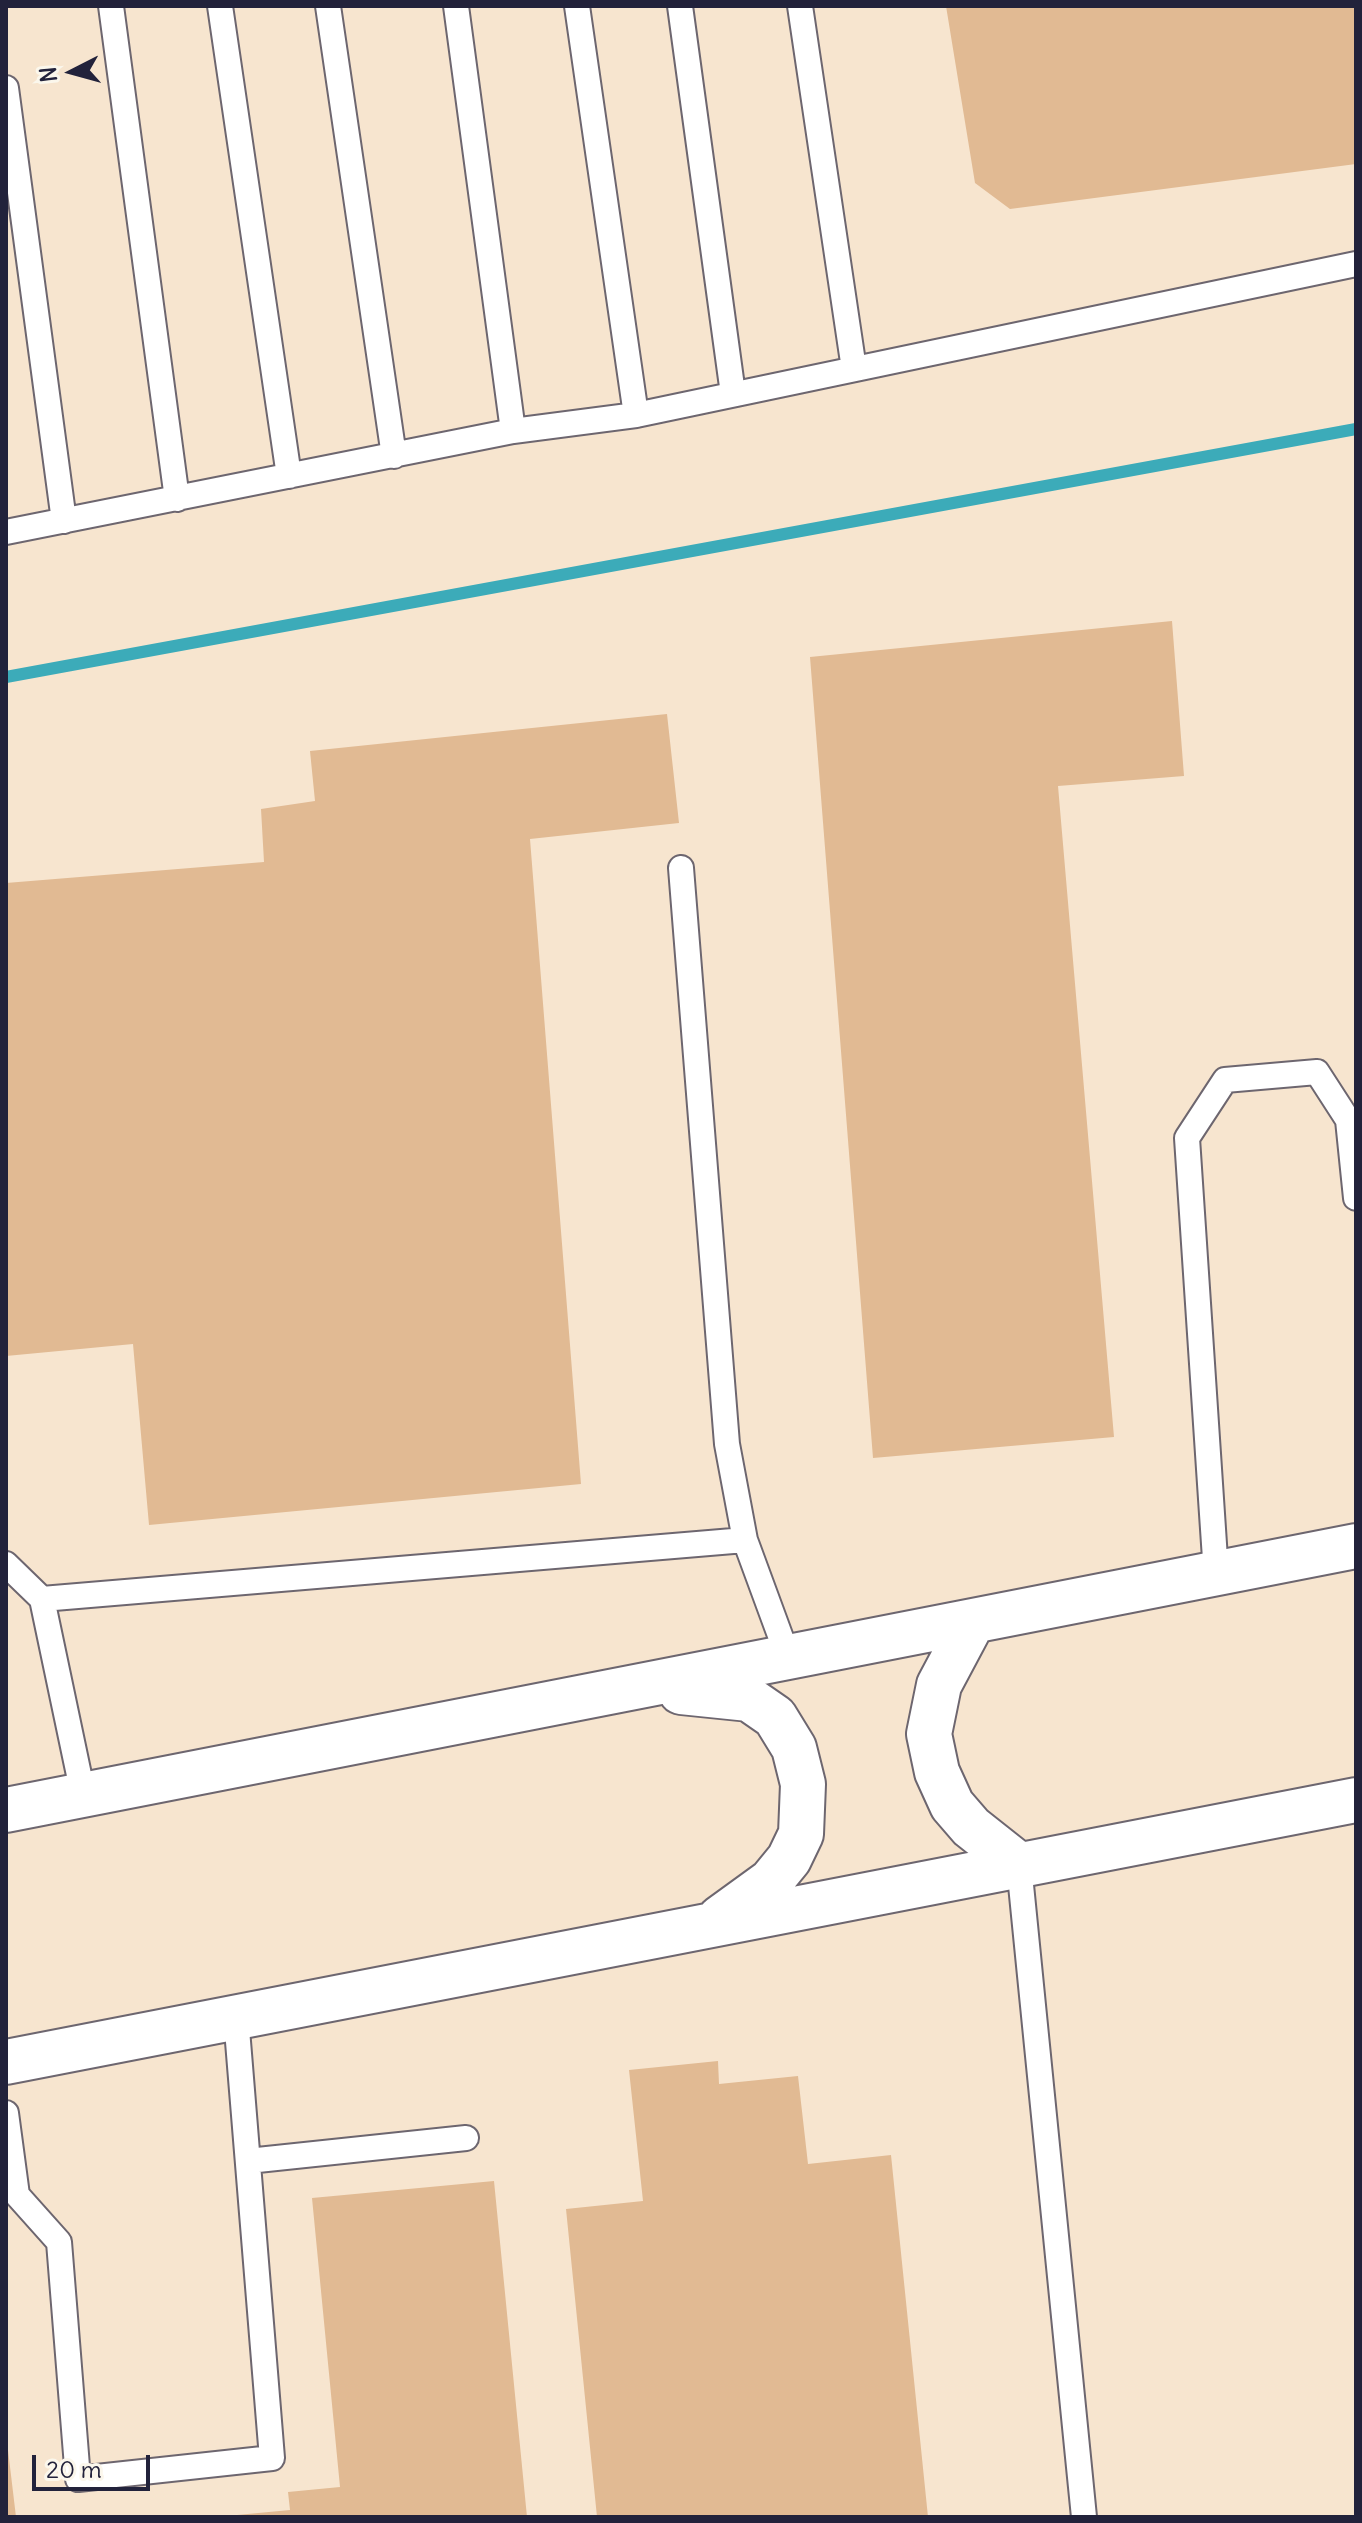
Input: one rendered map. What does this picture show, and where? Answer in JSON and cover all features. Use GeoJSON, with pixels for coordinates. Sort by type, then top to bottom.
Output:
{"type":"FeatureCollection","features":[{"type":"Feature","properties":{"kind":"street"},"geometry":{"type":"LineString","coordinates":[[6,1810],[1356,1546]]}},
{"type":"Feature","properties":{"kind":"street"},"geometry":{"type":"LineString","coordinates":[[972,1623],[939,1685],[929,1734],[937,1772],[952,1805],[971,1827],[1019,1865]]}},
{"type":"Feature","properties":{"kind":"street"},"geometry":{"type":"LineString","coordinates":[[621,1688],[749,1699],[775,1717],[794,1748],[803,1784],[801,1834],[789,1859],[771,1881],[708,1927]]}},
{"type":"Feature","properties":{"kind":"street"},"geometry":{"type":"LineString","coordinates":[[6,2062],[1356,1800]]}},
{"type":"Feature","properties":{"kind":"lane"},"geometry":{"type":"LineString","coordinates":[[111,6],[177,499]]}},
{"type":"Feature","properties":{"kind":"lane"},"geometry":{"type":"LineString","coordinates":[[220,6],[289,476]]}},
{"type":"Feature","properties":{"kind":"lane"},"geometry":{"type":"LineString","coordinates":[[328,6],[394,456]]}},
{"type":"Feature","properties":{"kind":"lane"},"geometry":{"type":"LineString","coordinates":[[456,6],[513,431]]}},
{"type":"Feature","properties":{"kind":"lane"},"geometry":{"type":"LineString","coordinates":[[577,6],[636,415]]}},
{"type":"Feature","properties":{"kind":"lane"},"geometry":{"type":"LineString","coordinates":[[680,6],[733,394]]}},
{"type":"Feature","properties":{"kind":"lane"},"geometry":{"type":"LineString","coordinates":[[800,6],[854,369]]}},
{"type":"Feature","properties":{"kind":"lane"},"geometry":{"type":"LineString","coordinates":[[6,88],[64,521]]}},
{"type":"Feature","properties":{"kind":"lane"},"geometry":{"type":"LineString","coordinates":[[6,532],[513,431],[636,415],[1356,264]]}},
{"type":"Feature","properties":{"kind":"lane"},"geometry":{"type":"LineString","coordinates":[[681,868],[727,1444],[745,1540],[788,1657]]}},
{"type":"Feature","properties":{"kind":"lane"},"geometry":{"type":"LineString","coordinates":[[1216,1574],[1187,1138],[1225,1080],[1317,1072],[1348,1120],[1356,1198]]}},
{"type":"Feature","properties":{"kind":"lane"},"geometry":{"type":"LineString","coordinates":[[42,1599],[745,1540]]}},
{"type":"Feature","properties":{"kind":"lane"},"geometry":{"type":"LineString","coordinates":[[6,1564],[42,1599],[83,1794]]}},
{"type":"Feature","properties":{"kind":"lane"},"geometry":{"type":"LineString","coordinates":[[1019,1865],[1084,2517]]}},
{"type":"Feature","properties":{"kind":"lane"},"geometry":{"type":"LineString","coordinates":[[6,2113],[11,2196],[59,2242],[78,2479],[272,2458],[236,2017]]}},
{"type":"Feature","properties":{"kind":"lane"},"geometry":{"type":"LineString","coordinates":[[248,2161],[466,2138]]}},
{"type":"Feature","properties":{"kind":"building"},"geometry":{"type":"Polygon","coordinates":[[[946,6],[1356,6],[1356,164],[1010,209],[975,183],[946,6]]]}},
{"type":"Feature","properties":{"kind":"building"},"geometry":{"type":"Polygon","coordinates":[[[1172,621],[1184,776],[1058,786],[1114,1437],[873,1458],[810,657],[1172,621]]]}},
{"type":"Feature","properties":{"kind":"building"},"geometry":{"type":"Polygon","coordinates":[[[667,714],[679,823],[530,839],[581,1484],[149,1525],[133,1344],[6,1356],[6,883],[264,862],[261,809],[315,801],[310,751],[667,714]]]}},
{"type":"Feature","properties":{"kind":"building"},"geometry":{"type":"Polygon","coordinates":[[[718,2061],[719,2084],[798,2076],[808,2164],[891,2155],[928,2517],[597,2517],[566,2209],[643,2201],[629,2070],[718,2061]]]}},
{"type":"Feature","properties":{"kind":"building"},"geometry":{"type":"Polygon","coordinates":[[[494,2181],[527,2517],[238,2517],[290,2510],[288,2492],[340,2487],[312,2198],[494,2181]]]}},
{"type":"Feature","properties":{"kind":"building"},"geometry":{"type":"Polygon","coordinates":[[[8,2450],[16,2517],[6,2517],[8,2450]]]}},
{"type":"Feature","properties":{"kind":"waterway"},"geometry":{"type":"LineString","coordinates":[[6,677],[1356,429]]}}]}
